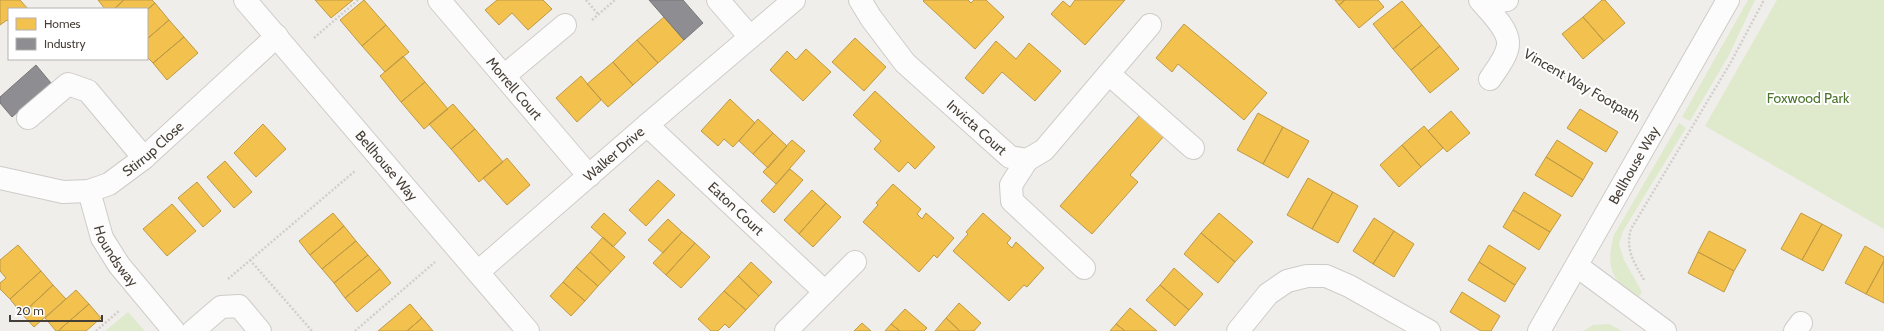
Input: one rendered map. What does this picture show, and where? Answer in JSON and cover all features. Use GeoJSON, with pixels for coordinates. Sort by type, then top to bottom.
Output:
{"type":"FeatureCollection","features":[{"type":"Feature","properties":{"kind":"street","name":"Bellhouse Way"},"geometry":{"type":"LineString","coordinates":[[245,0],[528,331]]}},
{"type":"Feature","properties":{"kind":"street","name":"Morrell Court"},"geometry":{"type":"LineString","coordinates":[[439,0],[589,176]]}},
{"type":"Feature","properties":{"kind":"street"},"geometry":{"type":"LineString","coordinates":[[718,0],[750,37]]}},
{"type":"Feature","properties":{"kind":"street","name":"Walker Drive"},"geometry":{"type":"LineString","coordinates":[[478,272],[646,125],[794,0]]}},
{"type":"Feature","properties":{"kind":"street","name":"Invicta Court"},"geometry":{"type":"LineString","coordinates":[[860,0],[871,18],[905,63],[1010,157],[1027,160]]}},
{"type":"Feature","properties":{"kind":"street"},"geometry":{"type":"LineString","coordinates":[[1481,2],[1507,0]]}},
{"type":"Feature","properties":{"kind":"street","name":"Bellhouse Way"},"geometry":{"type":"LineString","coordinates":[[1539,331],[1728,0]]}},
{"type":"Feature","properties":{"kind":"street"},"geometry":{"type":"LineString","coordinates":[[1481,2],[1503,29],[1508,42],[1502,62],[1490,79]]}},
{"type":"Feature","properties":{"kind":"street"},"geometry":{"type":"LineString","coordinates":[[504,76],[565,25]]}},
{"type":"Feature","properties":{"kind":"street"},"geometry":{"type":"LineString","coordinates":[[1084,268],[1012,201],[1011,185],[1027,160],[1044,150],[1150,25]]}},
{"type":"Feature","properties":{"kind":"street","name":"Stirrup Close"},"geometry":{"type":"LineString","coordinates":[[0,178],[63,192],[89,191],[109,184],[144,158],[277,36]]}},
{"type":"Feature","properties":{"kind":"street"},"geometry":{"type":"LineString","coordinates":[[1109,74],[1193,148]]}},
{"type":"Feature","properties":{"kind":"street"},"geometry":{"type":"LineString","coordinates":[[28,118],[68,84],[88,92],[144,158]]}},
{"type":"Feature","properties":{"kind":"street","name":"Eaton Court"},"geometry":{"type":"LineString","coordinates":[[646,125],[825,292]]}},
{"type":"Feature","properties":{"kind":"street","name":"Houndsway"},"geometry":{"type":"LineString","coordinates":[[89,191],[102,238],[119,265],[140,293],[174,331]]}},
{"type":"Feature","properties":{"kind":"street"},"geometry":{"type":"LineString","coordinates":[[786,331],[855,262]]}},
{"type":"Feature","properties":{"kind":"street"},"geometry":{"type":"LineString","coordinates":[[1577,266],[1665,331]]}},
{"type":"Feature","properties":{"kind":"street"},"geometry":{"type":"LineString","coordinates":[[1238,331],[1268,294],[1287,281],[1307,276],[1326,276],[1430,331]]}},
{"type":"Feature","properties":{"kind":"street"},"geometry":{"type":"LineString","coordinates":[[193,331],[221,307],[239,306],[260,331]]}},
{"type":"Feature","properties":{"kind":"path"},"geometry":{"type":"LineString","coordinates":[[294,56],[358,0]]}},
{"type":"Feature","properties":{"kind":"path"},"geometry":{"type":"LineString","coordinates":[[586,0],[598,14]]}},
{"type":"Feature","properties":{"kind":"path"},"geometry":{"type":"LineString","coordinates":[[1644,281],[1629,249],[1628,241],[1631,229],[1731,62],[1764,0]]}},
{"type":"Feature","properties":{"kind":"path","name":"Vincent Way Footpath"},"geometry":{"type":"LineString","coordinates":[[1508,42],[1656,128]]}},
{"type":"Feature","properties":{"kind":"path"},"geometry":{"type":"LineString","coordinates":[[222,284],[376,152]]}},
{"type":"Feature","properties":{"kind":"path"},"geometry":{"type":"LineString","coordinates":[[355,331],[455,245]]}},
{"type":"Feature","properties":{"kind":"path"},"geometry":{"type":"LineString","coordinates":[[250,260],[312,331]]}},
{"type":"Feature","properties":{"kind":"path"},"geometry":{"type":"LineString","coordinates":[[96,331],[140,293]]}},
{"type":"Feature","properties":{"kind":"green space"},"geometry":{"type":"Polygon","coordinates":[[[1748,0],[1755,0],[1728,57],[1690,121],[1682,117],[1748,0]]]}},
{"type":"Feature","properties":{"kind":"green space","name":"Foxwood Park"},"geometry":{"type":"Polygon","coordinates":[[[1777,0],[1884,0],[1884,229],[1705,126],[1777,0]]]}},
{"type":"Feature","properties":{"kind":"green space"},"geometry":{"type":"Polygon","coordinates":[[[1679,123],[1686,128],[1623,231],[1619,244],[1624,260],[1642,292],[1637,299],[1616,279],[1611,264],[1611,246],[1614,235],[1679,123]]]}},
{"type":"Feature","properties":{"kind":"green space"},"geometry":{"type":"Polygon","coordinates":[[[128,312],[145,331],[105,331],[128,312]]]}},
{"type":"Feature","properties":{"kind":"green space"},"geometry":{"type":"Polygon","coordinates":[[[1609,324],[1622,331],[1583,331],[1593,325],[1609,324]]]}},
{"type":"Feature","properties":{"kind":"building: Homes"},"geometry":{"type":"Polygon","coordinates":[[[0,0],[20,0],[27,8],[8,8],[8,21],[7,20],[0,25],[0,0]]]}},
{"type":"Feature","properties":{"kind":"building: Homes"},"geometry":{"type":"Polygon","coordinates":[[[98,0],[124,0],[115,8],[104,8],[98,0]]]}},
{"type":"Feature","properties":{"kind":"building: Homes"},"geometry":{"type":"Polygon","coordinates":[[[124,0],[152,0],[155,3],[148,9],[115,8],[124,0]]]}},
{"type":"Feature","properties":{"kind":"building: Homes"},"geometry":{"type":"Polygon","coordinates":[[[315,0],[353,0],[331,18],[315,0]]]}},
{"type":"Feature","properties":{"kind":"building: Homes"},"geometry":{"type":"Polygon","coordinates":[[[364,0],[386,25],[362,46],[340,20],[364,0]]]}},
{"type":"Feature","properties":{"kind":"building: Homes"},"geometry":{"type":"Polygon","coordinates":[[[497,0],[543,0],[552,9],[528,30],[512,13],[499,25],[485,10],[497,0]]]}},
{"type":"Feature","properties":{"kind":"building: Homes"},"geometry":{"type":"Polygon","coordinates":[[[968,0],[971,3],[974,0],[986,0],[1004,17],[975,49],[923,1],[968,0]]]}},
{"type":"Feature","properties":{"kind":"building: Homes"},"geometry":{"type":"Polygon","coordinates":[[[1075,0],[1125,0],[1085,45],[1051,14],[1063,1],[1070,7],[1075,0]]]}},
{"type":"Feature","properties":{"kind":"building: Homes"},"geometry":{"type":"Polygon","coordinates":[[[1335,0],[1345,0],[1339,5],[1335,0]]]}},
{"type":"Feature","properties":{"kind":"building: Homes"},"geometry":{"type":"Polygon","coordinates":[[[1345,0],[1378,0],[1384,7],[1359,28],[1339,5],[1345,0]]]}},
{"type":"Feature","properties":{"kind":"building: Homes"},"geometry":{"type":"Polygon","coordinates":[[[1602,0],[1605,0],[1625,23],[1604,41],[1583,17],[1602,0]]]}},
{"type":"Feature","properties":{"kind":"building: Homes"},"geometry":{"type":"Polygon","coordinates":[[[1402,1],[1422,25],[1393,49],[1373,24],[1402,1]]]}},
{"type":"Feature","properties":{"kind":"building: Homes"},"geometry":{"type":"Polygon","coordinates":[[[155,3],[169,20],[148,38],[148,9],[155,3]]]}},
{"type":"Feature","properties":{"kind":"building: Homes"},"geometry":{"type":"Polygon","coordinates":[[[664,17],[684,40],[658,63],[637,40],[664,17]]]}},
{"type":"Feature","properties":{"kind":"building: Homes"},"geometry":{"type":"Polygon","coordinates":[[[1583,17],[1604,41],[1583,59],[1562,34],[1583,17]]]}},
{"type":"Feature","properties":{"kind":"building: Homes"},"geometry":{"type":"Polygon","coordinates":[[[169,20],[184,37],[153,63],[148,58],[148,38],[169,20]]]}},
{"type":"Feature","properties":{"kind":"building: Homes"},"geometry":{"type":"Polygon","coordinates":[[[1184,24],[1267,93],[1244,120],[1178,64],[1172,72],[1156,58],[1184,24]]]}},
{"type":"Feature","properties":{"kind":"building: Homes"},"geometry":{"type":"Polygon","coordinates":[[[386,25],[409,52],[385,72],[362,46],[386,25]]]}},
{"type":"Feature","properties":{"kind":"building: Homes"},"geometry":{"type":"Polygon","coordinates":[[[1422,25],[1440,46],[1411,70],[1393,49],[1422,25]]]}},
{"type":"Feature","properties":{"kind":"building: Homes"},"geometry":{"type":"Polygon","coordinates":[[[184,37],[198,53],[167,80],[153,63],[184,37]]]}},
{"type":"Feature","properties":{"kind":"building: Homes"},"geometry":{"type":"Polygon","coordinates":[[[855,38],[886,67],[864,91],[832,62],[855,38]]]}},
{"type":"Feature","properties":{"kind":"building: Homes"},"geometry":{"type":"Polygon","coordinates":[[[637,40],[658,63],[633,85],[613,62],[637,40]]]}},
{"type":"Feature","properties":{"kind":"building: Homes"},"geometry":{"type":"Polygon","coordinates":[[[996,41],[1016,59],[1029,43],[1061,71],[1035,101],[1002,72],[983,94],[965,78],[996,41]]]}},
{"type":"Feature","properties":{"kind":"building: Homes"},"geometry":{"type":"Polygon","coordinates":[[[1440,46],[1459,69],[1430,93],[1411,70],[1440,46]]]}},
{"type":"Feature","properties":{"kind":"building: Homes"},"geometry":{"type":"Polygon","coordinates":[[[806,49],[831,72],[803,101],[770,70],[787,51],[796,60],[806,49]]]}},
{"type":"Feature","properties":{"kind":"building: Homes"},"geometry":{"type":"Polygon","coordinates":[[[403,56],[425,82],[401,102],[380,76],[403,56]]]}},
{"type":"Feature","properties":{"kind":"building: Homes"},"geometry":{"type":"Polygon","coordinates":[[[613,62],[633,85],[608,107],[587,84],[613,62]]]}},
{"type":"Feature","properties":{"kind":"building: Homes"},"geometry":{"type":"Polygon","coordinates":[[[581,76],[601,100],[577,122],[556,98],[581,76]]]}},
{"type":"Feature","properties":{"kind":"building: Homes"},"geometry":{"type":"Polygon","coordinates":[[[425,82],[448,109],[424,129],[401,102],[425,82]]]}},
{"type":"Feature","properties":{"kind":"building: Homes"},"geometry":{"type":"Polygon","coordinates":[[[875,91],[935,147],[915,169],[908,162],[899,172],[874,149],[881,141],[853,115],[875,91]]]}},
{"type":"Feature","properties":{"kind":"building: Homes"},"geometry":{"type":"Polygon","coordinates":[[[730,99],[755,123],[733,147],[724,139],[718,146],[701,131],[730,99]]]}},
{"type":"Feature","properties":{"kind":"building: Homes"},"geometry":{"type":"Polygon","coordinates":[[[453,104],[475,129],[451,149],[429,124],[453,104]]]}},
{"type":"Feature","properties":{"kind":"building: Homes"},"geometry":{"type":"Polygon","coordinates":[[[1580,109],[1618,132],[1606,152],[1567,128],[1580,109]]]}},
{"type":"Feature","properties":{"kind":"building: Homes"},"geometry":{"type":"Polygon","coordinates":[[[1451,111],[1470,133],[1447,152],[1428,131],[1451,111]]]}},
{"type":"Feature","properties":{"kind":"building: Homes"},"geometry":{"type":"Polygon","coordinates":[[[1258,113],[1283,127],[1263,164],[1237,150],[1258,113]]]}},
{"type":"Feature","properties":{"kind":"building: Homes"},"geometry":{"type":"Polygon","coordinates":[[[1140,115],[1164,136],[1130,175],[1138,182],[1092,234],[1060,206],[1140,115]]]}},
{"type":"Feature","properties":{"kind":"building: Homes"},"geometry":{"type":"Polygon","coordinates":[[[758,119],[773,133],[753,154],[739,141],[758,119]]]}},
{"type":"Feature","properties":{"kind":"building: Homes"},"geometry":{"type":"Polygon","coordinates":[[[263,124],[286,149],[256,177],[234,153],[263,124]]]}},
{"type":"Feature","properties":{"kind":"building: Homes"},"geometry":{"type":"Polygon","coordinates":[[[1424,126],[1443,148],[1421,167],[1402,145],[1424,126]]]}},
{"type":"Feature","properties":{"kind":"building: Homes"},"geometry":{"type":"Polygon","coordinates":[[[1283,127],[1309,141],[1288,178],[1263,164],[1283,127]]]}},
{"type":"Feature","properties":{"kind":"building: Homes"},"geometry":{"type":"Polygon","coordinates":[[[475,129],[503,162],[479,182],[451,149],[475,129]]]}},
{"type":"Feature","properties":{"kind":"building: Homes"},"geometry":{"type":"Polygon","coordinates":[[[773,133],[787,146],[768,168],[753,154],[773,133]]]}},
{"type":"Feature","properties":{"kind":"building: Homes"},"geometry":{"type":"Polygon","coordinates":[[[792,140],[805,151],[776,184],[763,172],[792,140]]]}},
{"type":"Feature","properties":{"kind":"building: Homes"},"geometry":{"type":"Polygon","coordinates":[[[1557,140],[1593,163],[1583,180],[1546,157],[1557,140]]]}},
{"type":"Feature","properties":{"kind":"building: Homes"},"geometry":{"type":"Polygon","coordinates":[[[1402,145],[1421,167],[1399,187],[1380,165],[1402,145]]]}},
{"type":"Feature","properties":{"kind":"building: Homes"},"geometry":{"type":"Polygon","coordinates":[[[1546,157],[1583,180],[1572,197],[1535,175],[1546,157]]]}},
{"type":"Feature","properties":{"kind":"building: Homes"},"geometry":{"type":"Polygon","coordinates":[[[507,158],[530,185],[507,205],[483,178],[507,158]]]}},
{"type":"Feature","properties":{"kind":"building: Homes"},"geometry":{"type":"Polygon","coordinates":[[[225,161],[252,192],[234,208],[207,177],[225,161]]]}},
{"type":"Feature","properties":{"kind":"building: Homes"},"geometry":{"type":"Polygon","coordinates":[[[790,169],[803,180],[774,213],[761,201],[790,169]]]}},
{"type":"Feature","properties":{"kind":"building: Homes"},"geometry":{"type":"Polygon","coordinates":[[[1308,178],[1333,192],[1312,229],[1287,215],[1308,178]]]}},
{"type":"Feature","properties":{"kind":"building: Homes"},"geometry":{"type":"Polygon","coordinates":[[[658,180],[675,195],[646,226],[629,210],[658,180]]]}},
{"type":"Feature","properties":{"kind":"building: Homes"},"geometry":{"type":"Polygon","coordinates":[[[197,182],[221,211],[203,227],[178,198],[197,182]]]}},
{"type":"Feature","properties":{"kind":"building: Homes"},"geometry":{"type":"Polygon","coordinates":[[[893,184],[921,209],[917,214],[922,219],[926,213],[954,238],[937,258],[934,255],[919,272],[863,222],[878,205],[876,203],[893,184]]]}},
{"type":"Feature","properties":{"kind":"building: Homes"},"geometry":{"type":"Polygon","coordinates":[[[812,190],[826,203],[799,234],[784,220],[812,190]]]}},
{"type":"Feature","properties":{"kind":"building: Homes"},"geometry":{"type":"Polygon","coordinates":[[[1333,192],[1358,206],[1338,243],[1312,229],[1333,192]]]}},
{"type":"Feature","properties":{"kind":"building: Homes"},"geometry":{"type":"Polygon","coordinates":[[[1524,192],[1561,215],[1550,232],[1513,210],[1524,192]]]}},
{"type":"Feature","properties":{"kind":"building: Homes"},"geometry":{"type":"Polygon","coordinates":[[[826,203],[841,217],[813,247],[799,234],[826,203]]]}},
{"type":"Feature","properties":{"kind":"building: Homes"},"geometry":{"type":"Polygon","coordinates":[[[172,204],[196,231],[167,256],[143,229],[172,204]]]}},
{"type":"Feature","properties":{"kind":"building: Homes"},"geometry":{"type":"Polygon","coordinates":[[[1513,210],[1550,232],[1539,250],[1503,227],[1513,210]]]}},
{"type":"Feature","properties":{"kind":"building: Homes"},"geometry":{"type":"Polygon","coordinates":[[[333,213],[344,226],[310,255],[299,241],[333,213]]]}},
{"type":"Feature","properties":{"kind":"building: Homes"},"geometry":{"type":"Polygon","coordinates":[[[604,213],[626,233],[613,247],[591,227],[604,213]]]}},
{"type":"Feature","properties":{"kind":"building: Homes"},"geometry":{"type":"Polygon","coordinates":[[[983,213],[1011,238],[1007,243],[1012,248],[1016,242],[1044,268],[1027,287],[1024,285],[1009,301],[953,251],[968,234],[966,232],[983,213]]]}},
{"type":"Feature","properties":{"kind":"building: Homes"},"geometry":{"type":"Polygon","coordinates":[[[1219,213],[1253,242],[1235,262],[1201,233],[1219,213]]]}},
{"type":"Feature","properties":{"kind":"building: Homes"},"geometry":{"type":"Polygon","coordinates":[[[1801,213],[1822,224],[1802,260],[1781,249],[1801,213]]]}},
{"type":"Feature","properties":{"kind":"building: Homes"},"geometry":{"type":"Polygon","coordinates":[[[1374,218],[1394,231],[1373,264],[1353,251],[1374,218]]]}},
{"type":"Feature","properties":{"kind":"building: Homes"},"geometry":{"type":"Polygon","coordinates":[[[668,219],[682,232],[663,253],[648,240],[668,219]]]}},
{"type":"Feature","properties":{"kind":"building: Homes"},"geometry":{"type":"Polygon","coordinates":[[[1822,224],[1842,235],[1823,271],[1802,260],[1822,224]]]}},
{"type":"Feature","properties":{"kind":"building: Homes"},"geometry":{"type":"Polygon","coordinates":[[[344,226],[356,241],[322,269],[310,255],[344,226]]]}},
{"type":"Feature","properties":{"kind":"building: Homes"},"geometry":{"type":"Polygon","coordinates":[[[1394,231],[1414,244],[1394,277],[1373,264],[1394,231]]]}},
{"type":"Feature","properties":{"kind":"building: Homes"},"geometry":{"type":"Polygon","coordinates":[[[1709,231],[1746,250],[1734,271],[1698,252],[1709,231]]]}},
{"type":"Feature","properties":{"kind":"building: Homes"},"geometry":{"type":"Polygon","coordinates":[[[682,232],[695,243],[666,275],[653,263],[682,232]]]}},
{"type":"Feature","properties":{"kind":"building: Homes"},"geometry":{"type":"Polygon","coordinates":[[[1201,233],[1235,262],[1218,283],[1184,254],[1201,233]]]}},
{"type":"Feature","properties":{"kind":"building: Homes"},"geometry":{"type":"Polygon","coordinates":[[[603,237],[625,257],[611,272],[590,252],[603,237]]]}},
{"type":"Feature","properties":{"kind":"building: Homes"},"geometry":{"type":"Polygon","coordinates":[[[356,241],[368,255],[334,283],[322,269],[356,241]]]}},
{"type":"Feature","properties":{"kind":"building: Homes"},"geometry":{"type":"Polygon","coordinates":[[[695,243],[710,257],[681,288],[666,275],[695,243]]]}},
{"type":"Feature","properties":{"kind":"building: Homes"},"geometry":{"type":"Polygon","coordinates":[[[18,245],[41,271],[10,299],[0,289],[0,283],[6,278],[0,271],[0,260],[18,245]]]}},
{"type":"Feature","properties":{"kind":"building: Homes"},"geometry":{"type":"Polygon","coordinates":[[[1489,245],[1526,268],[1515,285],[1479,262],[1489,245]]]}},
{"type":"Feature","properties":{"kind":"building: Homes"},"geometry":{"type":"Polygon","coordinates":[[[1865,246],[1884,257],[1884,261],[1866,294],[1845,283],[1865,246]]]}},
{"type":"Feature","properties":{"kind":"building: Homes"},"geometry":{"type":"Polygon","coordinates":[[[590,252],[611,272],[598,286],[576,267],[590,252]]]}},
{"type":"Feature","properties":{"kind":"building: Homes"},"geometry":{"type":"Polygon","coordinates":[[[1698,252],[1734,271],[1724,292],[1688,273],[1698,252]]]}},
{"type":"Feature","properties":{"kind":"building: Homes"},"geometry":{"type":"Polygon","coordinates":[[[368,255],[380,269],[345,298],[334,283],[368,255]]]}},
{"type":"Feature","properties":{"kind":"building: Homes"},"geometry":{"type":"Polygon","coordinates":[[[1884,261],[1884,303],[1866,294],[1884,261]]]}},
{"type":"Feature","properties":{"kind":"building: Homes"},"geometry":{"type":"Polygon","coordinates":[[[751,262],[772,282],[759,296],[738,276],[751,262]]]}},
{"type":"Feature","properties":{"kind":"building: Homes"},"geometry":{"type":"Polygon","coordinates":[[[1479,262],[1515,285],[1505,302],[1468,280],[1479,262]]]}},
{"type":"Feature","properties":{"kind":"building: Homes"},"geometry":{"type":"Polygon","coordinates":[[[576,267],[598,286],[585,301],[563,282],[576,267]]]}},
{"type":"Feature","properties":{"kind":"building: Homes"},"geometry":{"type":"Polygon","coordinates":[[[1174,268],[1203,294],[1189,310],[1160,285],[1174,268]]]}},
{"type":"Feature","properties":{"kind":"building: Homes"},"geometry":{"type":"Polygon","coordinates":[[[380,269],[391,283],[357,312],[345,298],[380,269]]]}},
{"type":"Feature","properties":{"kind":"building: Homes"},"geometry":{"type":"Polygon","coordinates":[[[41,271],[53,285],[22,314],[10,299],[41,271]]]}},
{"type":"Feature","properties":{"kind":"building: Homes"},"geometry":{"type":"Polygon","coordinates":[[[738,276],[759,296],[746,310],[724,291],[738,276]]]}},
{"type":"Feature","properties":{"kind":"building: Homes"},"geometry":{"type":"Polygon","coordinates":[[[563,282],[585,301],[571,316],[550,296],[563,282]]]}},
{"type":"Feature","properties":{"kind":"building: Homes"},"geometry":{"type":"Polygon","coordinates":[[[53,285],[66,299],[34,327],[22,314],[53,285]]]}},
{"type":"Feature","properties":{"kind":"building: Homes"},"geometry":{"type":"Polygon","coordinates":[[[1160,285],[1189,310],[1175,326],[1146,300],[1160,285]]]}},
{"type":"Feature","properties":{"kind":"building: Homes"},"geometry":{"type":"Polygon","coordinates":[[[76,290],[89,304],[58,331],[56,331],[45,318],[76,290]]]}},
{"type":"Feature","properties":{"kind":"building: Homes"},"geometry":{"type":"Polygon","coordinates":[[[724,291],[746,310],[729,328],[725,324],[718,331],[711,331],[698,319],[724,291]]]}},
{"type":"Feature","properties":{"kind":"building: Homes"},"geometry":{"type":"Polygon","coordinates":[[[1462,292],[1500,316],[1491,331],[1481,331],[1450,312],[1462,292]]]}},
{"type":"Feature","properties":{"kind":"building: Homes"},"geometry":{"type":"Polygon","coordinates":[[[959,303],[981,323],[974,331],[960,331],[946,318],[959,303]]]}},
{"type":"Feature","properties":{"kind":"building: Homes"},"geometry":{"type":"Polygon","coordinates":[[[89,304],[101,318],[86,331],[58,331],[89,304]]]}},
{"type":"Feature","properties":{"kind":"building: Homes"},"geometry":{"type":"Polygon","coordinates":[[[410,304],[422,318],[407,331],[378,331],[410,304]]]}},
{"type":"Feature","properties":{"kind":"building: Homes"},"geometry":{"type":"Polygon","coordinates":[[[1130,308],[1157,331],[1125,331],[1116,324],[1130,308]]]}},
{"type":"Feature","properties":{"kind":"building: Homes"},"geometry":{"type":"Polygon","coordinates":[[[905,309],[927,328],[924,331],[900,331],[891,324],[905,309]]]}},
{"type":"Feature","properties":{"kind":"building: Homes"},"geometry":{"type":"Polygon","coordinates":[[[422,318],[433,331],[407,331],[422,318]]]}},
{"type":"Feature","properties":{"kind":"building: Homes"},"geometry":{"type":"Polygon","coordinates":[[[946,318],[960,331],[935,331],[946,318]]]}},
{"type":"Feature","properties":{"kind":"building: Homes"},"geometry":{"type":"Polygon","coordinates":[[[862,323],[871,331],[854,331],[862,323]]]}},
{"type":"Feature","properties":{"kind":"building: Homes"},"geometry":{"type":"Polygon","coordinates":[[[891,324],[900,331],[885,331],[891,324]]]}},
{"type":"Feature","properties":{"kind":"building: Homes"},"geometry":{"type":"Polygon","coordinates":[[[1116,324],[1125,331],[1110,331],[1116,324]]]}},
{"type":"Feature","properties":{"kind":"building: Industry"},"geometry":{"type":"Polygon","coordinates":[[[649,0],[683,0],[703,23],[684,40],[649,0]]]}},
{"type":"Feature","properties":{"kind":"building: Industry"},"geometry":{"type":"Polygon","coordinates":[[[36,65],[51,83],[12,117],[0,103],[0,97],[36,65]]]}}]}
